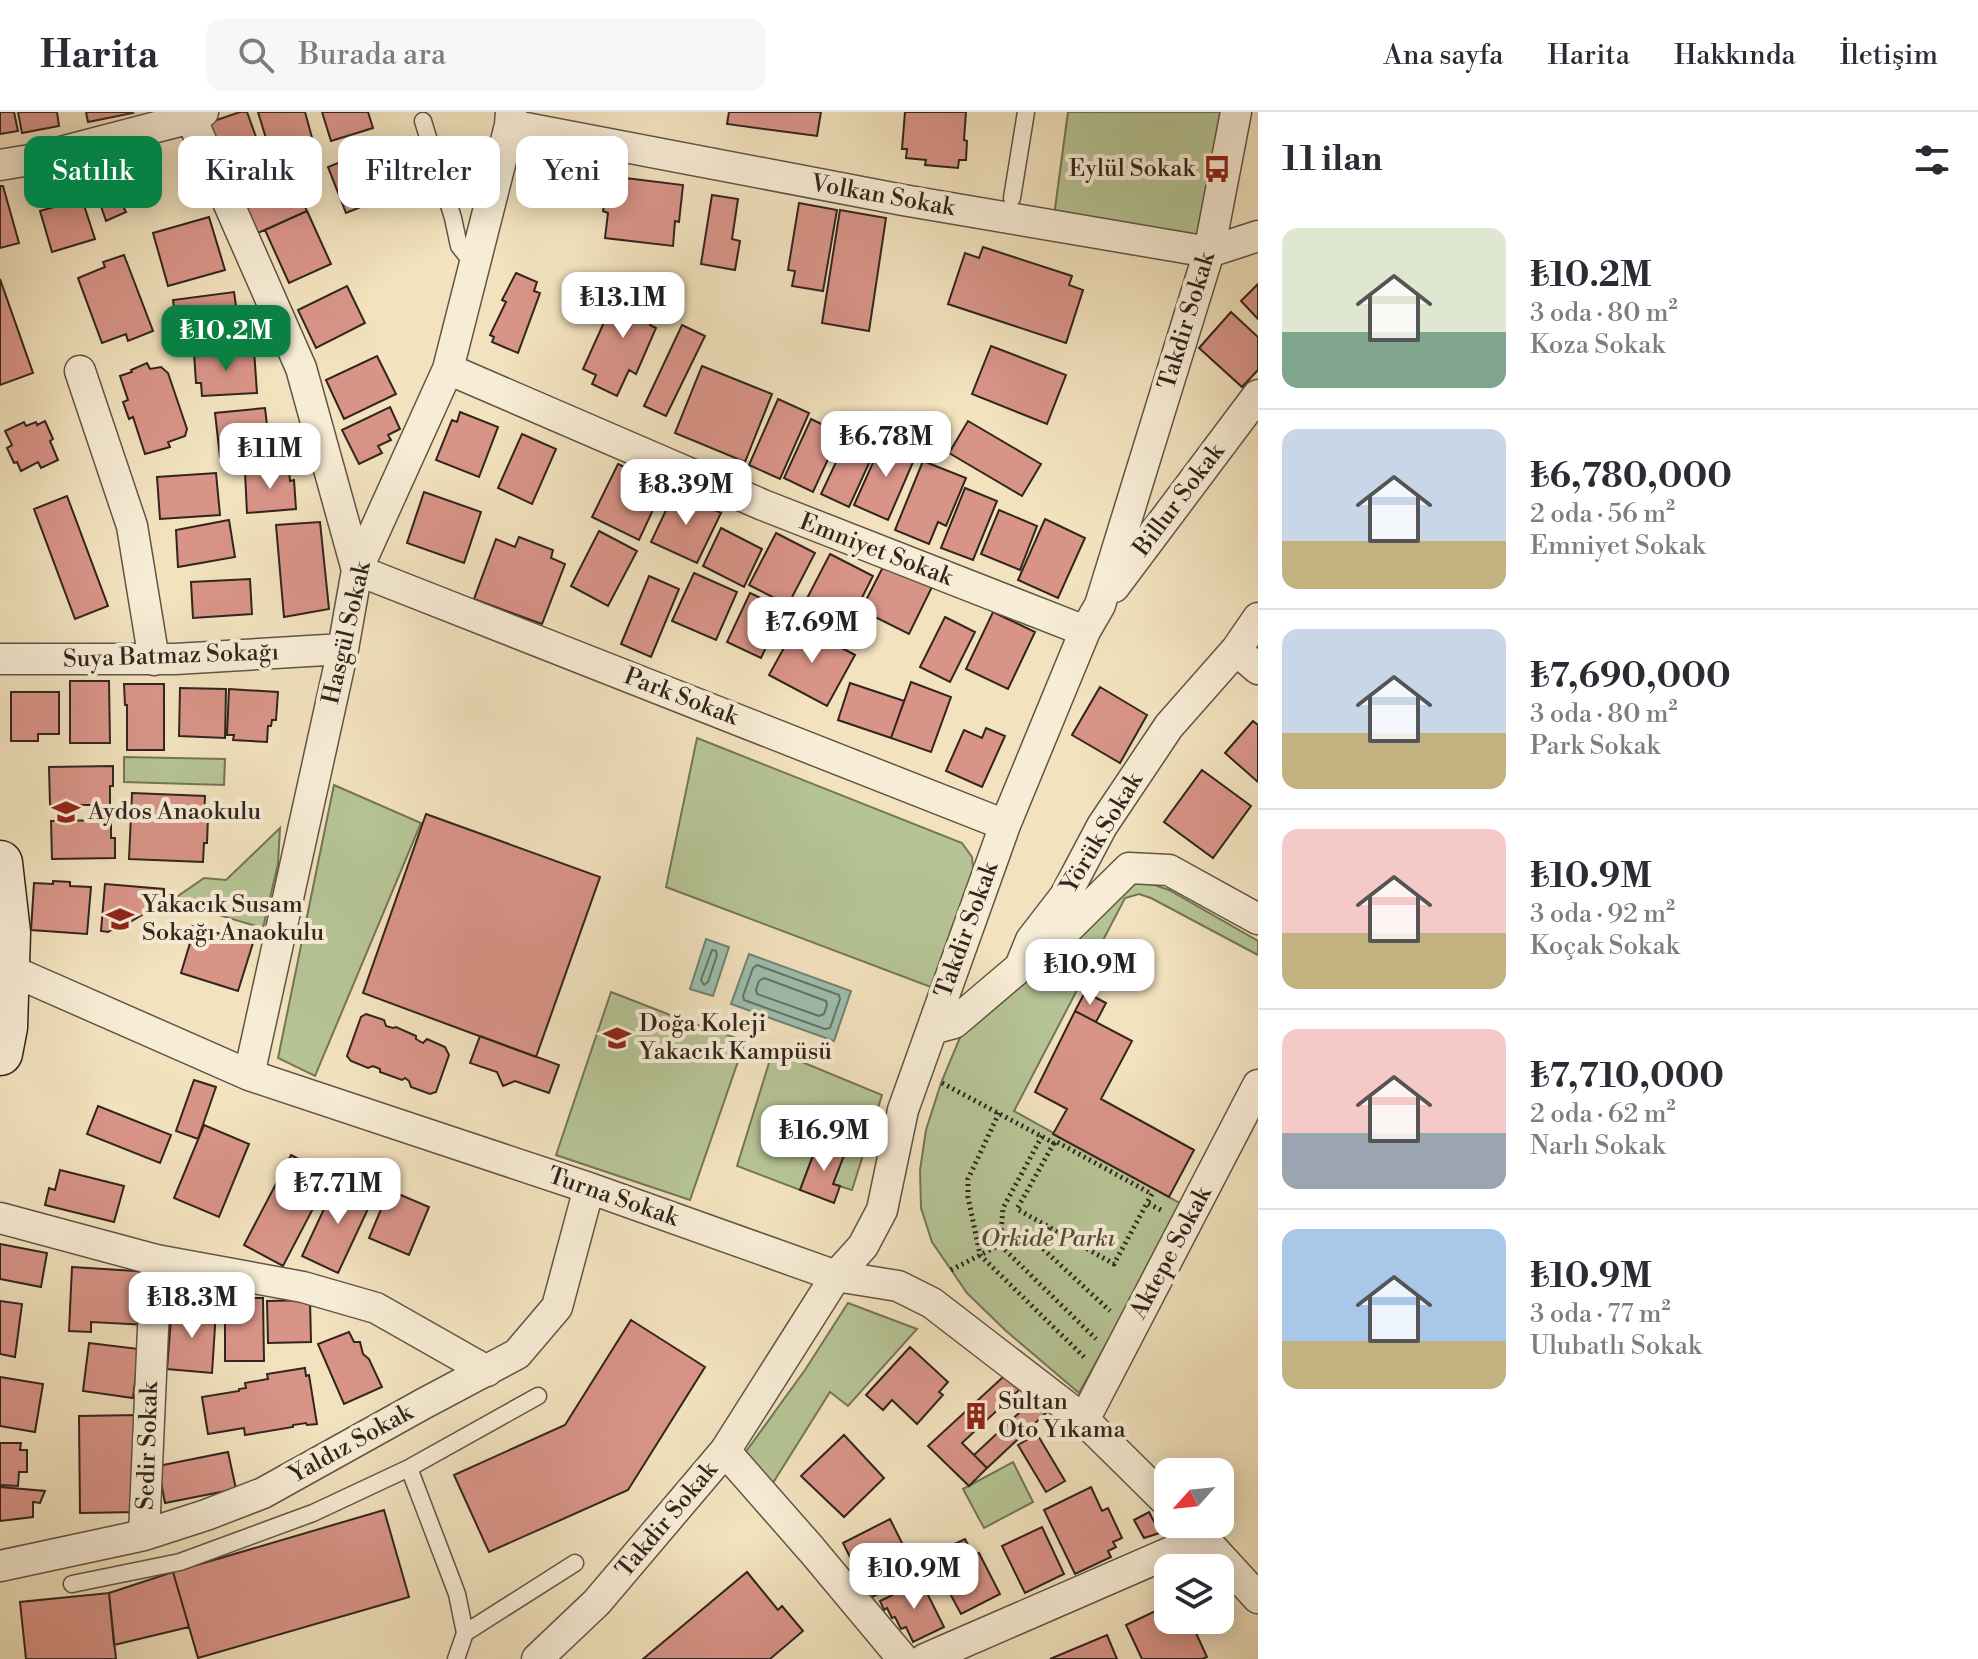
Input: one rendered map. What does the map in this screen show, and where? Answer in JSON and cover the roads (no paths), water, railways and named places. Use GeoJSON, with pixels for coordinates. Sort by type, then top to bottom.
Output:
{"type":"FeatureCollection","features":[{"type":"Feature","properties":{"kind":"main road"},"geometry":{"type":"LineString","coordinates":[[0,863],[8,933],[2,1035]]}},
{"type":"Feature","properties":{"kind":"street","name":"Takdir Sokak"},"geometry":{"type":"LineString","coordinates":[[537,1659],[597,1602],[725,1451],[836,1276],[863,1246],[882,1210],[903,1110],[1005,825],[1085,631],[1100,605],[1209,252],[1236,112]]}},
{"type":"Feature","properties":{"kind":"street"},"geometry":{"type":"LineString","coordinates":[[0,165],[30,160],[197,115],[301,368],[357,570]]}},
{"type":"Feature","properties":{"kind":"street","name":"Volkan Sokak"},"geometry":{"type":"LineString","coordinates":[[511,119],[903,200],[1209,252]]}},
{"type":"Feature","properties":{"kind":"street","name":"Hasgül Sokak"},"geometry":{"type":"LineString","coordinates":[[249,1075],[343,649],[357,570],[448,369],[511,119]]}},
{"type":"Feature","properties":{"kind":"street"},"geometry":{"type":"LineString","coordinates":[[1209,252],[1258,236]]}},
{"type":"Feature","properties":{"kind":"street","name":"Emniyet Sokak"},"geometry":{"type":"LineString","coordinates":[[448,369],[763,505],[1085,631]]}},
{"type":"Feature","properties":{"kind":"street"},"geometry":{"type":"LineString","coordinates":[[80,371],[132,526],[154,660]]}},
{"type":"Feature","properties":{"kind":"street","name":"Billur Sokak"},"geometry":{"type":"LineString","coordinates":[[1100,605],[1258,395]]}},
{"type":"Feature","properties":{"kind":"street","name":"Park Sokak"},"geometry":{"type":"LineString","coordinates":[[357,570],[1005,825]]}},
{"type":"Feature","properties":{"kind":"street","name":"Yörük Sokak"},"geometry":{"type":"LineString","coordinates":[[932,1029],[954,1023],[1020,967],[1031,940],[1065,896],[1102,826],[1169,726],[1247,659],[1258,618]]}},
{"type":"Feature","properties":{"kind":"street","name":"Suya Batmaz Sokağı"},"geometry":{"type":"LineString","coordinates":[[0,659],[154,660],[343,649]]}},
{"type":"Feature","properties":{"kind":"street"},"geometry":{"type":"LineString","coordinates":[[1020,967],[1046,950],[1129,868],[1169,870],[1258,919]]}},
{"type":"Feature","properties":{"kind":"street","name":"Turna Sokak"},"geometry":{"type":"LineString","coordinates":[[8,969],[249,1075],[589,1188],[836,1276],[898,1286],[932,1303],[1084,1420],[1154,1489]]}},
{"type":"Feature","properties":{"kind":"street","name":"Aktepe Sokak"},"geometry":{"type":"LineString","coordinates":[[1084,1420],[1258,1085]]}},
{"type":"Feature","properties":{"kind":"street","name":"Yaldız Sokak"},"geometry":{"type":"LineString","coordinates":[[0,1566],[144,1535],[263,1493],[517,1354],[557,1307],[589,1188]]}},
{"type":"Feature","properties":{"kind":"street"},"geometry":{"type":"LineString","coordinates":[[0,1218],[156,1260],[303,1287],[376,1308],[487,1371]]}},
{"type":"Feature","properties":{"kind":"street","name":"Sedir Sokak"},"geometry":{"type":"LineString","coordinates":[[144,1535],[156,1260]]}},
{"type":"Feature","properties":{"kind":"street"},"geometry":{"type":"LineString","coordinates":[[725,1451],[903,1659]]}},
{"type":"Feature","properties":{"kind":"street"},"geometry":{"type":"LineString","coordinates":[[925,1659],[1181,1538]]}},
{"type":"Feature","properties":{"kind":"street"},"geometry":{"type":"LineString","coordinates":[[1202,1538],[1258,1598]]}},
{"type":"Feature","properties":{"kind":"lane"},"geometry":{"type":"LineString","coordinates":[[1012,198],[1026,112]]}},
{"type":"Feature","properties":{"kind":"lane"},"geometry":{"type":"LineString","coordinates":[[423,121],[459,246],[475,266]]}},
{"type":"Feature","properties":{"kind":"lane"},"geometry":{"type":"LineString","coordinates":[[72,1584],[180,1562],[313,1513],[409,1468],[538,1396]]}},
{"type":"Feature","properties":{"kind":"lane"},"geometry":{"type":"LineString","coordinates":[[409,1468],[457,1594],[465,1633],[456,1659]]}},
{"type":"Feature","properties":{"kind":"lane"},"geometry":{"type":"LineString","coordinates":[[465,1633],[575,1563]]}},
{"type":"Feature","properties":{"kind":"water"},"geometry":{"type":"Polygon","coordinates":[[[706,939],[729,947],[713,996],[690,989],[706,939]]]}},
{"type":"Feature","properties":{"kind":"water"},"geometry":{"type":"Polygon","coordinates":[[[749,954],[851,991],[834,1041],[731,1004],[749,954]]]}},
{"type":"Feature","properties":{"kind":"place","name":"Eylül Sokak"},"geometry":{"type":"Point","coordinates":[1217,169]}},
{"type":"Feature","properties":{"kind":"place","name":"Aydos Anaokulu"},"geometry":{"type":"Point","coordinates":[66,812]}},
{"type":"Feature","properties":{"kind":"place","name":"Yakacık Susam Sokağı Anaokulu"},"geometry":{"type":"Point","coordinates":[120,919]}},
{"type":"Feature","properties":{"kind":"place","name":"Doğa Koleji Yakacık Kampüsü"},"geometry":{"type":"Point","coordinates":[617,1038]}},
{"type":"Feature","properties":{"kind":"place","name":"Sultan Oto Yıkama"},"geometry":{"type":"Point","coordinates":[976,1416]}},
{"type":"Feature","properties":{"kind":"park label","name":"Orkide Parkı"},"geometry":{"type":"Point","coordinates":[1048,1239]}}]}
